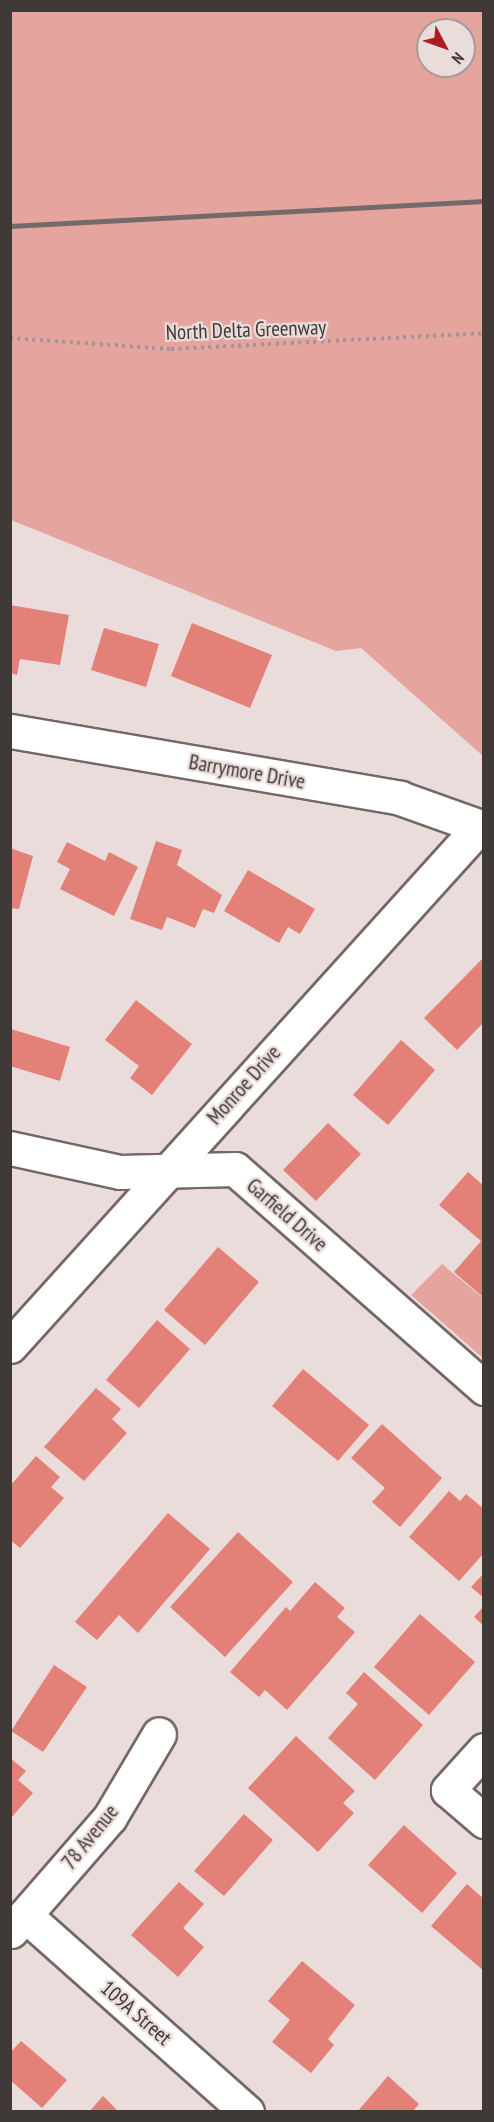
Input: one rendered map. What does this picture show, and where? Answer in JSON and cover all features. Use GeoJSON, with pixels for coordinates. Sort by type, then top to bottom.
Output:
{"type":"FeatureCollection","features":[{"type":"Feature","properties":{"kind":"street","name":"Barrymore Drive"},"geometry":{"type":"LineString","coordinates":[[10,731],[400,798],[482,827]]}},
{"type":"Feature","properties":{"kind":"street","name":"Monroe Drive"},"geometry":{"type":"LineString","coordinates":[[10,1346],[166,1171],[482,827]]}},
{"type":"Feature","properties":{"kind":"street","name":"Garfield Drive"},"geometry":{"type":"LineString","coordinates":[[10,1148],[120,1172],[235,1169],[483,1388]]}},
{"type":"Feature","properties":{"kind":"street","name":"78 Avenue"},"geometry":{"type":"LineString","coordinates":[[18,1923],[110,1817],[159,1734]]}},
{"type":"Feature","properties":{"kind":"street"},"geometry":{"type":"LineString","coordinates":[[483,1750],[448,1790],[483,1821]]}},
{"type":"Feature","properties":{"kind":"street","name":"109A Street"},"geometry":{"type":"LineString","coordinates":[[18,1923],[247,2112]]}},
{"type":"Feature","properties":{"kind":"path","name":"North Delta Greenway"},"geometry":{"type":"LineString","coordinates":[[10,338],[171,350],[483,333]]}},
{"type":"Feature","properties":{"kind":"shaded area"},"geometry":{"type":"Polygon","coordinates":[[[10,11],[483,11],[483,756],[361,648],[336,651],[11,520],[10,11]]]}},
{"type":"Feature","properties":{"kind":"shaded area"},"geometry":{"type":"Polygon","coordinates":[[[442,1264],[483,1298],[483,1358],[411,1295],[442,1264]]]}},
{"type":"Feature","properties":{"kind":"building"},"geometry":{"type":"Polygon","coordinates":[[[10,605],[69,615],[60,665],[20,659],[17,675],[10,673],[10,605]]]}},
{"type":"Feature","properties":{"kind":"building"},"geometry":{"type":"Polygon","coordinates":[[[192,623],[272,655],[250,708],[171,676],[192,623]]]}},
{"type":"Feature","properties":{"kind":"building"},"geometry":{"type":"Polygon","coordinates":[[[104,628],[159,644],[146,687],[91,670],[104,628]]]}},
{"type":"Feature","properties":{"kind":"building"},"geometry":{"type":"Polygon","coordinates":[[[156,841],[182,850],[177,865],[222,895],[214,913],[203,909],[195,928],[167,917],[162,930],[130,919],[156,841]]]}},
{"type":"Feature","properties":{"kind":"building"},"geometry":{"type":"Polygon","coordinates":[[[67,842],[105,861],[109,852],[138,867],[114,916],[60,889],[70,869],[57,862],[67,842]]]}},
{"type":"Feature","properties":{"kind":"building"},"geometry":{"type":"Polygon","coordinates":[[[10,848],[33,856],[19,909],[10,908],[10,848]]]}},
{"type":"Feature","properties":{"kind":"building"},"geometry":{"type":"Polygon","coordinates":[[[248,870],[315,909],[300,934],[288,927],[279,943],[224,911],[248,870]]]}},
{"type":"Feature","properties":{"kind":"building"},"geometry":{"type":"Polygon","coordinates":[[[484,957],[484,1022],[457,1050],[424,1018],[484,957]]]}},
{"type":"Feature","properties":{"kind":"building"},"geometry":{"type":"Polygon","coordinates":[[[136,1000],[192,1044],[152,1095],[130,1078],[139,1066],[105,1040],[136,1000]]]}},
{"type":"Feature","properties":{"kind":"building"},"geometry":{"type":"Polygon","coordinates":[[[11,1029],[70,1047],[60,1081],[10,1066],[11,1029]]]}},
{"type":"Feature","properties":{"kind":"building"},"geometry":{"type":"Polygon","coordinates":[[[401,1040],[435,1070],[388,1125],[353,1095],[401,1040]]]}},
{"type":"Feature","properties":{"kind":"building"},"geometry":{"type":"Polygon","coordinates":[[[328,1123],[361,1154],[316,1201],[283,1170],[328,1123]]]}},
{"type":"Feature","properties":{"kind":"building"},"geometry":{"type":"Polygon","coordinates":[[[468,1172],[484,1186],[484,1298],[454,1272],[481,1241],[439,1205],[468,1172]]]}},
{"type":"Feature","properties":{"kind":"building"},"geometry":{"type":"Polygon","coordinates":[[[218,1247],[259,1282],[205,1345],[164,1310],[218,1247]]]}},
{"type":"Feature","properties":{"kind":"building"},"geometry":{"type":"Polygon","coordinates":[[[157,1320],[190,1349],[139,1408],[106,1380],[157,1320]]]}},
{"type":"Feature","properties":{"kind":"building"},"geometry":{"type":"Polygon","coordinates":[[[303,1369],[369,1425],[338,1461],[272,1406],[303,1369]]]}},
{"type":"Feature","properties":{"kind":"building"},"geometry":{"type":"Polygon","coordinates":[[[96,1388],[121,1409],[112,1419],[127,1433],[84,1481],[44,1447],[96,1388]]]}},
{"type":"Feature","properties":{"kind":"building"},"geometry":{"type":"Polygon","coordinates":[[[382,1424],[442,1478],[400,1527],[372,1502],[385,1488],[351,1458],[382,1424]]]}},
{"type":"Feature","properties":{"kind":"building"},"geometry":{"type":"Polygon","coordinates":[[[36,1456],[60,1477],[51,1487],[64,1498],[20,1548],[10,1540],[10,1486],[36,1456]]]}},
{"type":"Feature","properties":{"kind":"building"},"geometry":{"type":"Polygon","coordinates":[[[449,1491],[460,1501],[466,1494],[484,1509],[484,1553],[459,1581],[409,1537],[449,1491]]]}},
{"type":"Feature","properties":{"kind":"building"},"geometry":{"type":"Polygon","coordinates":[[[168,1513],[210,1549],[138,1633],[119,1615],[97,1640],[75,1622],[168,1513]]]}},
{"type":"Feature","properties":{"kind":"building"},"geometry":{"type":"Polygon","coordinates":[[[238,1532],[293,1582],[225,1657],[170,1607],[238,1532]]]}},
{"type":"Feature","properties":{"kind":"building"},"geometry":{"type":"Polygon","coordinates":[[[484,1573],[484,1598],[471,1587],[484,1573]]]}},
{"type":"Feature","properties":{"kind":"building"},"geometry":{"type":"Polygon","coordinates":[[[315,1582],[345,1608],[337,1617],[355,1632],[287,1710],[265,1690],[259,1697],[230,1672],[286,1607],[290,1611],[315,1582]]]}},
{"type":"Feature","properties":{"kind":"building"},"geometry":{"type":"Polygon","coordinates":[[[484,1606],[484,1626],[474,1617],[484,1606]]]}},
{"type":"Feature","properties":{"kind":"building"},"geometry":{"type":"Polygon","coordinates":[[[420,1614],[475,1662],[429,1715],[374,1667],[420,1614]]]}},
{"type":"Feature","properties":{"kind":"building"},"geometry":{"type":"Polygon","coordinates":[[[54,1665],[87,1687],[43,1752],[11,1731],[54,1665]]]}},
{"type":"Feature","properties":{"kind":"building"},"geometry":{"type":"Polygon","coordinates":[[[364,1672],[423,1725],[375,1780],[328,1738],[358,1704],[346,1693],[364,1672]]]}},
{"type":"Feature","properties":{"kind":"building"},"geometry":{"type":"Polygon","coordinates":[[[296,1736],[355,1791],[343,1803],[354,1813],[318,1852],[248,1788],[296,1736]]]}},
{"type":"Feature","properties":{"kind":"building"},"geometry":{"type":"Polygon","coordinates":[[[10,1758],[26,1771],[18,1780],[33,1793],[10,1819],[10,1758]]]}},
{"type":"Feature","properties":{"kind":"building"},"geometry":{"type":"Polygon","coordinates":[[[244,1814],[273,1840],[224,1896],[194,1871],[244,1814]]]}},
{"type":"Feature","properties":{"kind":"building"},"geometry":{"type":"Polygon","coordinates":[[[404,1825],[457,1873],[422,1913],[368,1865],[404,1825]]]}},
{"type":"Feature","properties":{"kind":"building"},"geometry":{"type":"Polygon","coordinates":[[[179,1882],[204,1904],[183,1928],[204,1947],[178,1977],[131,1935],[179,1882]]]}},
{"type":"Feature","properties":{"kind":"building"},"geometry":{"type":"Polygon","coordinates":[[[467,1884],[484,1899],[484,1971],[431,1926],[467,1884]]]}},
{"type":"Feature","properties":{"kind":"building"},"geometry":{"type":"Polygon","coordinates":[[[302,1961],[355,2005],[328,2039],[334,2045],[311,2073],[272,2042],[290,2020],[268,2001],[302,1961]]]}},
{"type":"Feature","properties":{"kind":"building"},"geometry":{"type":"Polygon","coordinates":[[[21,2041],[67,2080],[42,2108],[10,2080],[10,2053],[21,2041]]]}},
{"type":"Feature","properties":{"kind":"building"},"geometry":{"type":"Polygon","coordinates":[[[388,2076],[419,2104],[412,2112],[357,2112],[388,2076]]]}},
{"type":"Feature","properties":{"kind":"building"},"geometry":{"type":"Polygon","coordinates":[[[103,2096],[119,2112],[89,2112],[103,2096]]]}},
{"type":"Feature","properties":{"kind":"railway"},"geometry":{"type":"LineString","coordinates":[[10,226],[484,201]]}}]}
